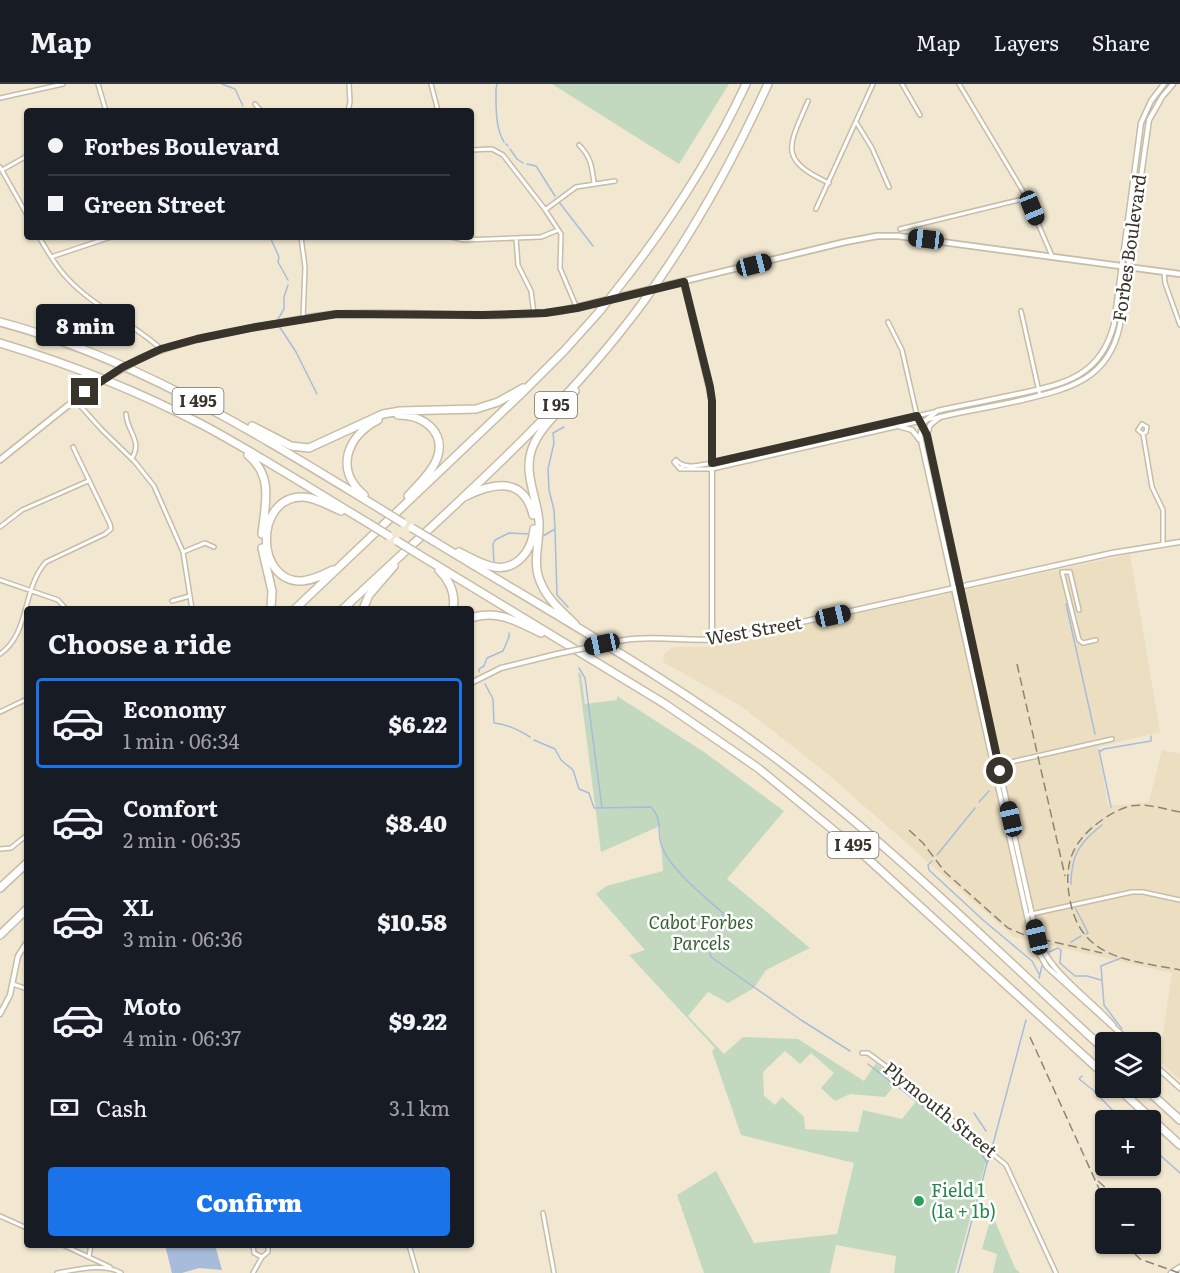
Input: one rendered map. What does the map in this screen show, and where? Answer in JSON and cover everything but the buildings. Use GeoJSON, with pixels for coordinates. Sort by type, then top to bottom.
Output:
{"type":"FeatureCollection","features":[{"type":"Feature","properties":{"kind":"highway","name":"I 95"},"geometry":{"type":"LineString","coordinates":[[298,606],[556,359],[599,312],[662,230],[686,194],[746,84]]}},
{"type":"Feature","properties":{"kind":"highway","name":"I 95"},"geometry":{"type":"LineString","coordinates":[[346,606],[539,423],[591,367],[660,278],[716,188],[741,143],[768,84]]}},
{"type":"Feature","properties":{"kind":"highway","name":"I 495"},"geometry":{"type":"LineString","coordinates":[[0,322],[102,357],[203,404],[432,540],[702,706],[792,770],[879,843],[1095,1041]]}},
{"type":"Feature","properties":{"kind":"highway","name":"I 495"},"geometry":{"type":"LineString","coordinates":[[0,343],[100,378],[152,400],[212,430],[574,648],[712,735],[808,807],[866,857],[1095,1066]]}},
{"type":"Feature","properties":{"kind":"highway"},"geometry":{"type":"LineString","coordinates":[[203,404],[291,446],[309,448],[389,412],[463,411],[487,407],[519,390],[556,359]]}},
{"type":"Feature","properties":{"kind":"highway"},"geometry":{"type":"LineString","coordinates":[[585,633],[553,602],[538,576],[536,561],[538,521],[529,469],[531,454],[538,437],[591,367]]}},
{"type":"Feature","properties":{"kind":"highway"},"geometry":{"type":"LineString","coordinates":[[382,510],[360,492],[351,481],[346,466],[349,451],[361,433],[379,420],[400,415],[420,419],[429,424],[436,434],[438,457],[432,469],[394,515]]}},
{"type":"Feature","properties":{"kind":"highway"},"geometry":{"type":"LineString","coordinates":[[212,430],[253,458],[264,476],[267,493],[262,541],[272,595],[271,606]]}},
{"type":"Feature","properties":{"kind":"highway"},"geometry":{"type":"LineString","coordinates":[[432,540],[495,567],[513,564],[527,553],[533,537],[534,520],[530,504],[520,492],[508,486],[494,485],[459,500]]}},
{"type":"Feature","properties":{"kind":"highway"},"geometry":{"type":"LineString","coordinates":[[340,566],[308,580],[294,580],[281,575],[274,567],[267,547],[267,529],[273,512],[286,501],[305,497],[368,523]]}},
{"type":"Feature","properties":{"kind":"highway"},"geometry":{"type":"LineString","coordinates":[[364,606],[369,595],[392,570],[403,553]]}},
{"type":"Feature","properties":{"kind":"highway"},"geometry":{"type":"LineString","coordinates":[[418,554],[436,566],[446,578],[454,594],[453,606]]}},
{"type":"Feature","properties":{"kind":"highway"},"geometry":{"type":"LineString","coordinates":[[474,617],[503,616],[574,648]]}},
{"type":"Feature","properties":{"kind":"highway"},"geometry":{"type":"LineString","coordinates":[[0,888],[24,866]]}},
{"type":"Feature","properties":{"kind":"highway"},"geometry":{"type":"LineString","coordinates":[[0,935],[24,911]]}},
{"type":"Feature","properties":{"kind":"highway"},"geometry":{"type":"LineString","coordinates":[[1129,1098],[1180,1145]]}},
{"type":"Feature","properties":{"kind":"highway"},"geometry":{"type":"LineString","coordinates":[[1156,1098],[1180,1120]]}},
{"type":"Feature","properties":{"kind":"main road"},"geometry":{"type":"LineString","coordinates":[[0,460],[91,387],[139,359],[161,349],[197,339],[303,319],[337,314],[534,314],[577,308],[875,236],[898,236],[1180,274]]}},
{"type":"Feature","properties":{"kind":"street"},"geometry":{"type":"LineString","coordinates":[[0,98],[63,84]]}},
{"type":"Feature","properties":{"kind":"street"},"geometry":{"type":"LineString","coordinates":[[98,84],[105,108]]}},
{"type":"Feature","properties":{"kind":"street"},"geometry":{"type":"LineString","coordinates":[[349,84],[349,108]]}},
{"type":"Feature","properties":{"kind":"street"},"geometry":{"type":"LineString","coordinates":[[431,84],[437,108]]}},
{"type":"Feature","properties":{"kind":"street"},"geometry":{"type":"LineString","coordinates":[[816,209],[873,84]]}},
{"type":"Feature","properties":{"kind":"street"},"geometry":{"type":"LineString","coordinates":[[902,84],[920,115]]}},
{"type":"Feature","properties":{"kind":"street"},"geometry":{"type":"LineString","coordinates":[[959,84],[1027,198],[1053,257]]}},
{"type":"Feature","properties":{"kind":"street","name":"Forbes Boulevard"},"geometry":{"type":"LineString","coordinates":[[940,417],[1040,396],[1075,386],[1091,375],[1105,360],[1119,332],[1141,123],[1150,101],[1164,84]]}},
{"type":"Feature","properties":{"kind":"street","name":"Forbes Boulevard"},"geometry":{"type":"LineString","coordinates":[[921,423],[937,411],[1062,384],[1078,376],[1101,355],[1113,327],[1149,120],[1162,97],[1173,84]]}},
{"type":"Feature","properties":{"kind":"street"},"geometry":{"type":"LineString","coordinates":[[808,101],[791,145],[794,159],[801,168],[829,183]]}},
{"type":"Feature","properties":{"kind":"street"},"geometry":{"type":"LineString","coordinates":[[255,104],[258,108]]}},
{"type":"Feature","properties":{"kind":"street"},"geometry":{"type":"LineString","coordinates":[[856,122],[872,148],[889,187]]}},
{"type":"Feature","properties":{"kind":"street"},"geometry":{"type":"LineString","coordinates":[[579,145],[590,160],[594,183]]}},
{"type":"Feature","properties":{"kind":"street"},"geometry":{"type":"LineString","coordinates":[[474,150],[492,149],[503,155],[545,210],[562,240],[560,268],[577,308]]}},
{"type":"Feature","properties":{"kind":"street"},"geometry":{"type":"LineString","coordinates":[[24,158],[1,169],[24,210]]}},
{"type":"Feature","properties":{"kind":"street"},"geometry":{"type":"LineString","coordinates":[[545,210],[576,187],[615,181]]}},
{"type":"Feature","properties":{"kind":"street"},"geometry":{"type":"LineString","coordinates":[[900,229],[1027,198]]}},
{"type":"Feature","properties":{"kind":"street"},"geometry":{"type":"LineString","coordinates":[[474,240],[541,237],[558,230]]}},
{"type":"Feature","properties":{"kind":"street"},"geometry":{"type":"LineString","coordinates":[[516,238],[518,265],[531,291],[534,314]]}},
{"type":"Feature","properties":{"kind":"street"},"geometry":{"type":"LineString","coordinates":[[41,240],[51,257],[76,287],[161,349]]}},
{"type":"Feature","properties":{"kind":"street"},"geometry":{"type":"LineString","coordinates":[[51,257],[102,240]]}},
{"type":"Feature","properties":{"kind":"street"},"geometry":{"type":"LineString","coordinates":[[301,240],[305,267],[303,319]]}},
{"type":"Feature","properties":{"kind":"street"},"geometry":{"type":"LineString","coordinates":[[1165,272],[1164,280],[1180,325]]}},
{"type":"Feature","properties":{"kind":"street"},"geometry":{"type":"LineString","coordinates":[[684,282],[712,401],[712,641]]}},
{"type":"Feature","properties":{"kind":"street"},"geometry":{"type":"LineString","coordinates":[[1021,311],[1040,396]]}},
{"type":"Feature","properties":{"kind":"street"},"geometry":{"type":"LineString","coordinates":[[888,322],[903,352],[917,416],[927,435],[957,588],[1036,950],[1047,967],[1119,1032]]}},
{"type":"Feature","properties":{"kind":"street"},"geometry":{"type":"LineString","coordinates":[[75,400],[132,458],[154,486],[183,552],[192,606]]}},
{"type":"Feature","properties":{"kind":"street"},"geometry":{"type":"LineString","coordinates":[[921,423],[898,426],[712,469],[681,467],[712,463],[937,411]]}},
{"type":"Feature","properties":{"kind":"street"},"geometry":{"type":"LineString","coordinates":[[126,414],[137,445],[132,458]]}},
{"type":"Feature","properties":{"kind":"street"},"geometry":{"type":"LineString","coordinates":[[926,420],[940,417]]}},
{"type":"Feature","properties":{"kind":"street"},"geometry":{"type":"LineString","coordinates":[[927,435],[932,423],[940,417]]}},
{"type":"Feature","properties":{"kind":"street"},"geometry":{"type":"LineString","coordinates":[[921,423],[921,444],[957,588]]}},
{"type":"Feature","properties":{"kind":"street"},"geometry":{"type":"LineString","coordinates":[[898,426],[914,431],[921,444]]}},
{"type":"Feature","properties":{"kind":"street"},"geometry":{"type":"LineString","coordinates":[[1143,434],[1152,487],[1162,510],[1163,543]]}},
{"type":"Feature","properties":{"kind":"street"},"geometry":{"type":"LineString","coordinates":[[26,606],[46,562],[95,540],[111,529],[74,447]]}},
{"type":"Feature","properties":{"kind":"street"},"geometry":{"type":"LineString","coordinates":[[0,527],[22,510],[89,481]]}},
{"type":"Feature","properties":{"kind":"street","name":"West Street"},"geometry":{"type":"LineString","coordinates":[[474,682],[501,668],[624,640],[648,638],[712,641],[1163,543],[1180,542]]}},
{"type":"Feature","properties":{"kind":"street"},"geometry":{"type":"LineString","coordinates":[[183,552],[205,543],[214,547]]}},
{"type":"Feature","properties":{"kind":"street"},"geometry":{"type":"LineString","coordinates":[[1060,565],[1079,640],[1083,642],[1096,640]]}},
{"type":"Feature","properties":{"kind":"street"},"geometry":{"type":"LineString","coordinates":[[1062,572],[1070,572],[1079,610]]}},
{"type":"Feature","properties":{"kind":"street"},"geometry":{"type":"LineString","coordinates":[[0,580],[58,600],[63,606]]}},
{"type":"Feature","properties":{"kind":"street"},"geometry":{"type":"LineString","coordinates":[[172,601],[191,596]]}},
{"type":"Feature","properties":{"kind":"street"},"geometry":{"type":"LineString","coordinates":[[0,654],[14,642],[24,612]]}},
{"type":"Feature","properties":{"kind":"street"},"geometry":{"type":"LineString","coordinates":[[0,712],[24,700]]}},
{"type":"Feature","properties":{"kind":"street"},"geometry":{"type":"LineString","coordinates":[[996,765],[1112,739]]}},
{"type":"Feature","properties":{"kind":"street"},"geometry":{"type":"LineString","coordinates":[[0,849],[11,848],[24,837]]}},
{"type":"Feature","properties":{"kind":"street"},"geometry":{"type":"LineString","coordinates":[[1029,914],[1132,892],[1143,892],[1180,900]]}},
{"type":"Feature","properties":{"kind":"street"},"geometry":{"type":"LineString","coordinates":[[0,1014],[13,984],[16,963],[24,948]]}},
{"type":"Feature","properties":{"kind":"street"},"geometry":{"type":"LineString","coordinates":[[13,984],[24,988]]}},
{"type":"Feature","properties":{"kind":"street","name":"Plymouth Street"},"geometry":{"type":"LineString","coordinates":[[862,1053],[868,1053],[895,1072],[1006,1165],[1056,1273]]}},
{"type":"Feature","properties":{"kind":"street"},"geometry":{"type":"LineString","coordinates":[[1161,1071],[1180,1088]]}},
{"type":"Feature","properties":{"kind":"street"},"geometry":{"type":"LineString","coordinates":[[543,1213],[554,1273]]}},
{"type":"Feature","properties":{"kind":"street"},"geometry":{"type":"LineString","coordinates":[[0,1216],[24,1227]]}},
{"type":"Feature","properties":{"kind":"street"},"geometry":{"type":"LineString","coordinates":[[70,1248],[121,1273]]}},
{"type":"Feature","properties":{"kind":"street"},"geometry":{"type":"LineString","coordinates":[[89,1257],[90,1248]]}},
{"type":"Feature","properties":{"kind":"street"},"geometry":{"type":"LineString","coordinates":[[253,1248],[254,1253],[262,1257]]}},
{"type":"Feature","properties":{"kind":"street"},"geometry":{"type":"LineString","coordinates":[[253,1273],[262,1257],[268,1252],[268,1248]]}},
{"type":"Feature","properties":{"kind":"street"},"geometry":{"type":"LineString","coordinates":[[410,1248],[417,1273]]}},
{"type":"Feature","properties":{"kind":"street"},"geometry":{"type":"LineString","coordinates":[[57,1273],[111,1268]]}},
{"type":"Feature","properties":{"kind":"street"},"geometry":{"type":"LineString","coordinates":[[1171,1273],[1180,1268]]}},
{"type":"Feature","properties":{"kind":"shaded area"},"geometry":{"type":"Polygon","coordinates":[[[1130,554],[1160,732],[1098,747],[1108,806],[1149,802],[1162,750],[1180,754],[1180,1080],[1161,1062],[1161,1047],[1172,973],[1014,937],[824,771],[741,706],[663,662],[664,654],[673,647],[703,647],[1130,554]]]}},
{"type":"Feature","properties":{"kind":"green space"},"geometry":{"type":"Polygon","coordinates":[[[552,84],[729,84],[679,164],[552,84]]]}},
{"type":"Feature","properties":{"kind":"green space","name":"Cabot Forbes Parcels"},"geometry":{"type":"Polygon","coordinates":[[[578,672],[581,674],[585,704],[617,700],[617,696],[704,752],[784,811],[727,879],[810,948],[766,970],[754,988],[728,1003],[708,992],[688,1016],[724,1054],[743,1037],[798,1039],[864,1081],[876,1063],[898,1081],[885,1097],[850,1094],[835,1101],[821,1088],[834,1073],[811,1053],[800,1064],[785,1051],[763,1072],[764,1096],[775,1105],[782,1097],[804,1117],[805,1129],[858,1132],[863,1110],[902,1119],[919,1098],[994,1158],[986,1162],[955,1273],[894,1273],[896,1256],[836,1245],[830,1273],[704,1273],[677,1195],[716,1171],[754,1243],[837,1234],[854,1163],[741,1135],[712,1051],[715,1048],[629,955],[645,950],[596,894],[606,886],[663,871],[660,826],[601,852],[578,672]]]}},
{"type":"Feature","properties":{"kind":"green space"},"geometry":{"type":"Polygon","coordinates":[[[992,1214],[1015,1268],[1020,1273],[993,1273],[997,1254],[982,1249],[992,1214]]]}},
{"type":"Feature","properties":{"kind":"water"},"geometry":{"type":"Polygon","coordinates":[[[166,1248],[216,1248],[222,1270],[199,1268],[182,1273],[172,1273],[166,1248]]]}},
{"type":"Feature","properties":{"kind":"waterway"},"geometry":{"type":"LineString","coordinates":[[222,84],[235,89],[243,106]]}},
{"type":"Feature","properties":{"kind":"waterway"},"geometry":{"type":"LineString","coordinates":[[497,84],[497,116],[504,142]]}},
{"type":"Feature","properties":{"kind":"waterway"},"geometry":{"type":"LineString","coordinates":[[510,149],[523,163]]}},
{"type":"Feature","properties":{"kind":"waterway"},"geometry":{"type":"LineString","coordinates":[[527,164],[536,166],[555,196]]}},
{"type":"Feature","properties":{"kind":"waterway"},"geometry":{"type":"LineString","coordinates":[[559,202],[593,246]]}},
{"type":"Feature","properties":{"kind":"waterway"},"geometry":{"type":"LineString","coordinates":[[271,240],[279,257],[278,262],[288,280]]}},
{"type":"Feature","properties":{"kind":"waterway"},"geometry":{"type":"LineString","coordinates":[[278,319],[284,309],[284,297],[288,285]]}},
{"type":"Feature","properties":{"kind":"waterway"},"geometry":{"type":"LineString","coordinates":[[279,326],[296,352],[317,394]]}},
{"type":"Feature","properties":{"kind":"waterway"},"geometry":{"type":"LineString","coordinates":[[543,536],[555,529],[548,469],[554,443],[553,433],[564,427]]}},
{"type":"Feature","properties":{"kind":"waterway"},"geometry":{"type":"LineString","coordinates":[[555,530],[557,595],[568,607]]}},
{"type":"Feature","properties":{"kind":"waterway"},"geometry":{"type":"LineString","coordinates":[[494,564],[493,544],[495,540],[509,533],[529,534]]}},
{"type":"Feature","properties":{"kind":"waterway"},"geometry":{"type":"LineString","coordinates":[[1066,604],[1095,734]]}},
{"type":"Feature","properties":{"kind":"waterway"},"geometry":{"type":"LineString","coordinates":[[479,672],[487,658],[503,651],[509,633]]}},
{"type":"Feature","properties":{"kind":"waterway"},"geometry":{"type":"LineString","coordinates":[[579,668],[585,678],[602,808]]}},
{"type":"Feature","properties":{"kind":"waterway"},"geometry":{"type":"LineString","coordinates":[[485,684],[493,699],[494,723],[513,728],[530,737]]}},
{"type":"Feature","properties":{"kind":"waterway"},"geometry":{"type":"LineString","coordinates":[[1099,752],[1104,749],[1151,741],[1151,736]]}},
{"type":"Feature","properties":{"kind":"waterway"},"geometry":{"type":"LineString","coordinates":[[534,740],[555,749],[561,760],[573,770],[579,789],[589,793],[594,808],[651,807],[659,822],[660,842],[672,864],[723,913],[723,926],[710,951],[711,957],[850,1051]]}},
{"type":"Feature","properties":{"kind":"waterway"},"geometry":{"type":"LineString","coordinates":[[1099,750],[1111,807]]}},
{"type":"Feature","properties":{"kind":"waterway"},"geometry":{"type":"LineString","coordinates":[[979,802],[989,791]]}},
{"type":"Feature","properties":{"kind":"waterway"},"geometry":{"type":"LineString","coordinates":[[937,855],[975,808]]}},
{"type":"Feature","properties":{"kind":"waterway"},"geometry":{"type":"LineString","coordinates":[[1071,884],[1071,874],[1078,850],[1102,825]]}},
{"type":"Feature","properties":{"kind":"waterway"},"geometry":{"type":"LineString","coordinates":[[932,861],[928,865],[929,870],[1032,961],[1039,974]]}},
{"type":"Feature","properties":{"kind":"waterway"},"geometry":{"type":"LineString","coordinates":[[1076,909],[1088,933],[1086,934]]}},
{"type":"Feature","properties":{"kind":"waterway"},"geometry":{"type":"LineString","coordinates":[[1071,942],[1081,936]]}},
{"type":"Feature","properties":{"kind":"waterway"},"geometry":{"type":"LineString","coordinates":[[1049,952],[1058,948],[1061,950],[1060,963],[1075,976],[1087,976],[1101,980]]}},
{"type":"Feature","properties":{"kind":"waterway"},"geometry":{"type":"LineString","coordinates":[[1121,958],[1101,966],[1104,1005],[1122,1029]]}},
{"type":"Feature","properties":{"kind":"waterway"},"geometry":{"type":"LineString","coordinates":[[1039,978],[1042,966]]}},
{"type":"Feature","properties":{"kind":"waterway"},"geometry":{"type":"LineString","coordinates":[[993,1144],[1026,1020]]}},
{"type":"Feature","properties":{"kind":"waterway"},"geometry":{"type":"LineString","coordinates":[[868,1064],[973,1145]]}},
{"type":"Feature","properties":{"kind":"waterway"},"geometry":{"type":"LineString","coordinates":[[1082,1076],[1079,1079],[1112,1110]]}},
{"type":"Feature","properties":{"kind":"waterway"},"geometry":{"type":"LineString","coordinates":[[974,1113],[986,1131]]}},
{"type":"Feature","properties":{"kind":"waterway"},"geometry":{"type":"LineString","coordinates":[[958,1273],[987,1163],[980,1151]]}},
{"type":"Feature","properties":{"kind":"waterway"},"geometry":{"type":"LineString","coordinates":[[987,1163],[990,1156]]}},
{"type":"Feature","properties":{"kind":"waterway"},"geometry":{"type":"LineString","coordinates":[[1161,1156],[1180,1173]]}},
{"type":"Feature","properties":{"kind":"railway"},"geometry":{"type":"LineString","coordinates":[[1017,664],[1065,876]]}},
{"type":"Feature","properties":{"kind":"railway"},"geometry":{"type":"LineString","coordinates":[[1180,812],[1136,805],[1112,814],[1083,836],[1072,854],[1068,875],[1070,900],[1075,918],[1084,934],[1093,943],[1123,958],[1180,970]]}},
{"type":"Feature","properties":{"kind":"railway"},"geometry":{"type":"LineString","coordinates":[[909,830],[923,843],[945,872],[1008,928],[1027,936],[1102,953]]}},
{"type":"Feature","properties":{"kind":"railway"},"geometry":{"type":"LineString","coordinates":[[1030,1037],[1099,1188]]}},
{"type":"Feature","properties":{"kind":"railway"},"geometry":{"type":"LineString","coordinates":[[1098,1181],[1106,1188]]}},
{"type":"Feature","properties":{"kind":"railway"},"geometry":{"type":"LineString","coordinates":[[1135,1254],[1140,1259],[1179,1273]]}},
{"type":"Feature","properties":{"kind":"place","name":"Field 1 (1a + 1b)"},"geometry":{"type":"Point","coordinates":[919,1201]}},
{"type":"Feature","properties":{"kind":"route"},"geometry":{"type":"LineString","coordinates":[[85,392],[123,367],[161,349],[256,327],[337,314],[518,315],[545,313],[577,308],[684,282],[710,387],[712,463],[917,416],[927,435],[934,476],[1000,771]]}}]}
